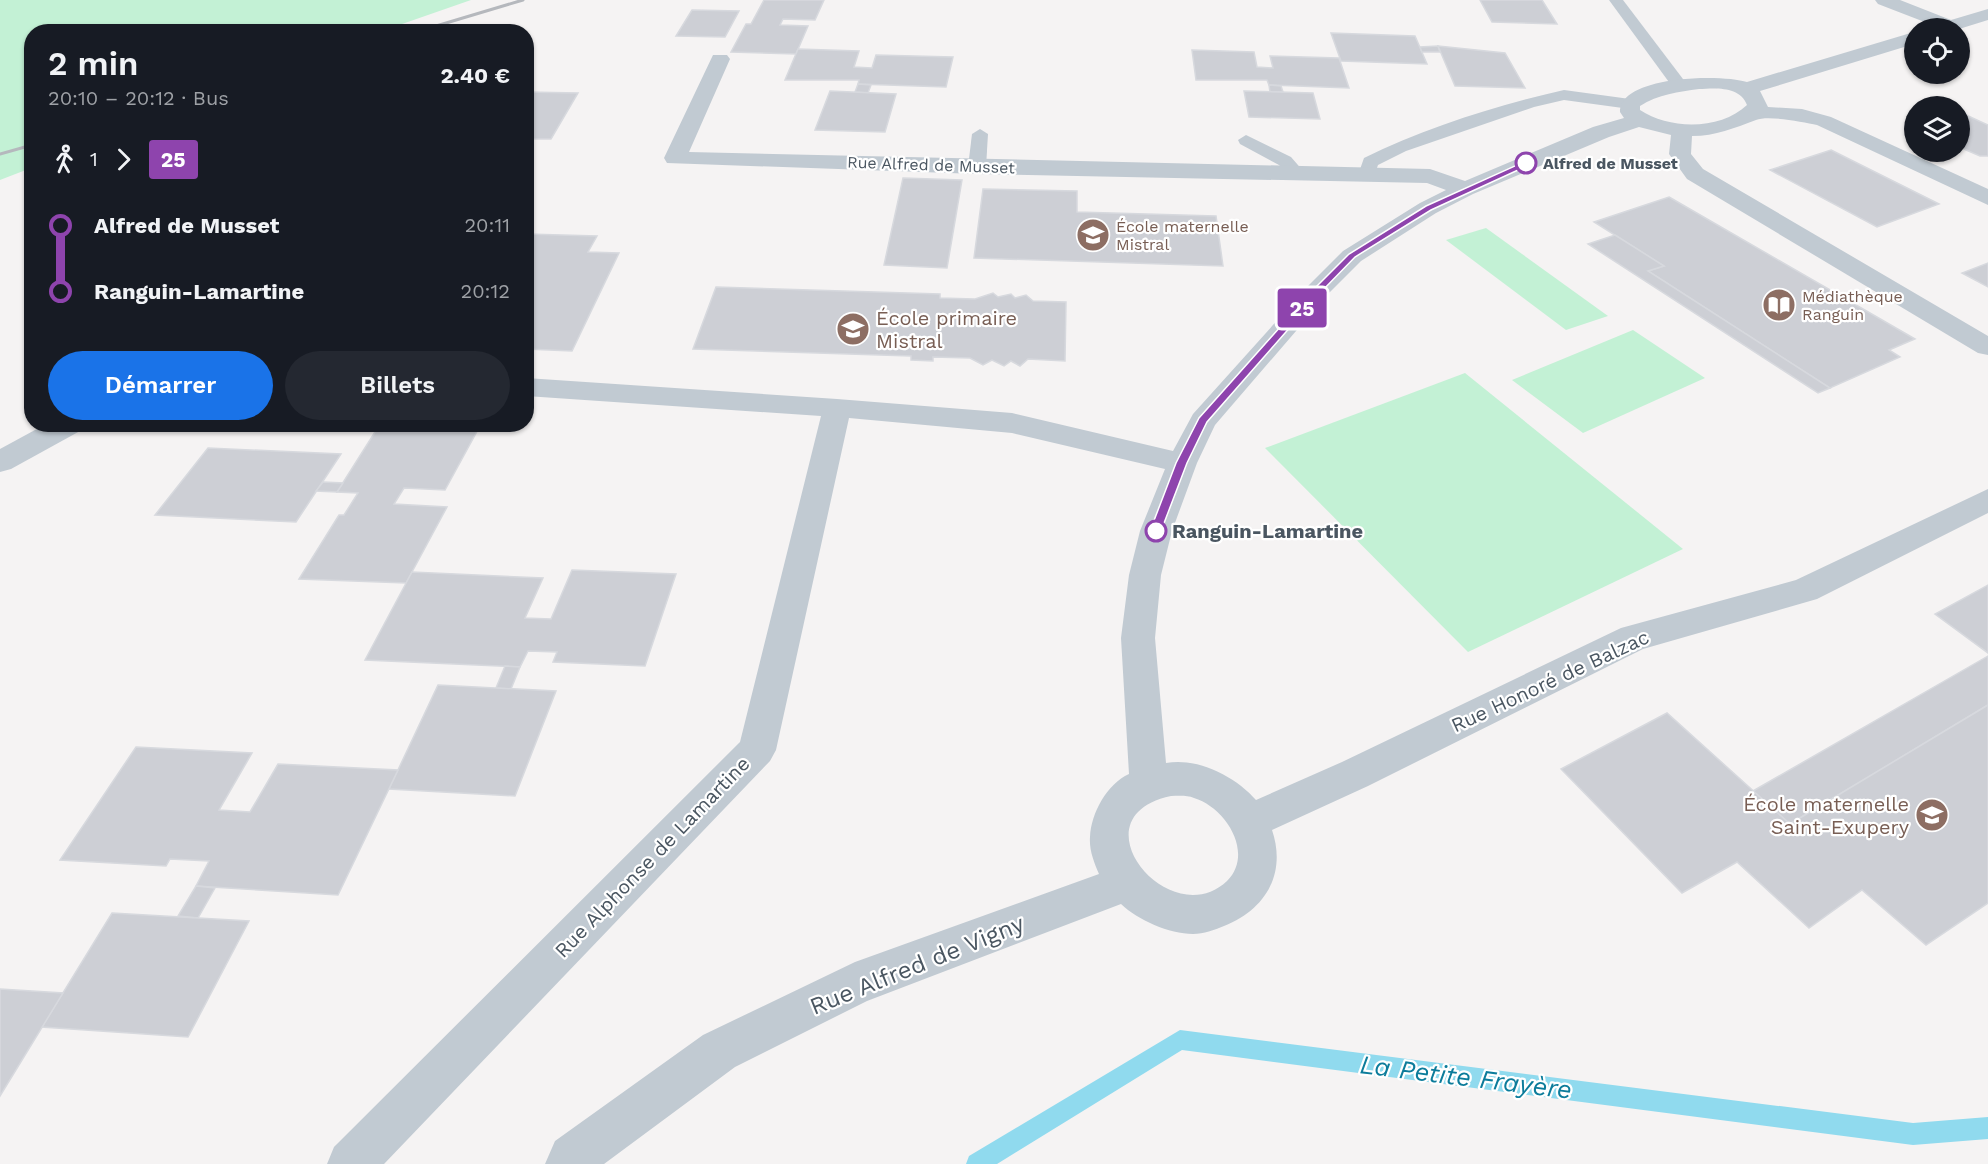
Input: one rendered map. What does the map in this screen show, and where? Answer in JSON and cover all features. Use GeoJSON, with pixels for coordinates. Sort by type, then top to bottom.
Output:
{"type":"FeatureCollection","features":[{"type":"Feature","properties":{"kind":"street"},"geometry":{"type":"LineString","coordinates":[[1884,0],[1926,18]]}},
{"type":"Feature","properties":{"kind":"street"},"geometry":{"type":"LineString","coordinates":[[1970,20],[1988,14]]}},
{"type":"Feature","properties":{"kind":"street"},"geometry":{"type":"LineString","coordinates":[[1747,89],[1904,41]]}},
{"type":"Feature","properties":{"kind":"street","name":"Rue Alfred de Musset"},"geometry":{"type":"LineString","coordinates":[[720,59],[675,158],[1430,176],[1464,189]]}},
{"type":"Feature","properties":{"kind":"street"},"geometry":{"type":"LineString","coordinates":[[1149,783],[1138,638],[1144,575],[1156,531],[1182,463],[1203,421],[1318,290],[1352,256],[1428,208],[1464,189],[1601,132],[1634,112],[1642,97],[1680,86],[1733,84],[1747,89],[1756,98],[1758,106],[1754,112]]}},
{"type":"Feature","properties":{"kind":"street"},"geometry":{"type":"LineString","coordinates":[[1634,112],[1660,127],[1682,130],[1723,125],[1754,112],[1802,115],[1824,121],[1988,198]]}},
{"type":"Feature","properties":{"kind":"street"},"geometry":{"type":"LineString","coordinates":[[1682,130],[1680,154],[1695,174],[1988,347]]}},
{"type":"Feature","properties":{"kind":"street"},"geometry":{"type":"LineString","coordinates":[[534,388],[837,408],[1011,423],[1182,463]]}},
{"type":"Feature","properties":{"kind":"street","name":"Rue Alphonse de Lamartine"},"geometry":{"type":"LineString","coordinates":[[351,1164],[757,750],[837,408]]}},
{"type":"Feature","properties":{"kind":"street"},"geometry":{"type":"LineString","coordinates":[[0,462],[55,432]]}},
{"type":"Feature","properties":{"kind":"street","name":"Rue Honoré de Balzac"},"geometry":{"type":"LineString","coordinates":[[1249,822],[1355,774],[1633,638],[1805,590],[1988,500]]}},
{"type":"Feature","properties":{"kind":"street"},"geometry":{"type":"LineString","coordinates":[[1171,779],[1201,784],[1216,790],[1235,804],[1249,822],[1256,842],[1257,864],[1250,883],[1236,900],[1215,911],[1191,914],[1167,910],[1144,900],[1126,883],[1114,864],[1110,844],[1111,825],[1119,807],[1131,793],[1149,783],[1171,779]]}},
{"type":"Feature","properties":{"kind":"street","name":"Rue Alfred de Vigny"},"geometry":{"type":"LineString","coordinates":[[569,1164],[572,1158],[719,1051],[855,984],[1126,883]]}},
{"type":"Feature","properties":{"kind":"lane"},"geometry":{"type":"LineString","coordinates":[[1616,0],[1680,86]]}},
{"type":"Feature","properties":{"kind":"lane"},"geometry":{"type":"LineString","coordinates":[[1367,175],[1370,162],[1400,147],[1529,103],[1564,95],[1576,95],[1634,112]]}},
{"type":"Feature","properties":{"kind":"lane"},"geometry":{"type":"LineString","coordinates":[[977,167],[980,134]]}},
{"type":"Feature","properties":{"kind":"lane"},"geometry":{"type":"LineString","coordinates":[[1246,140],[1285,161],[1295,172]]}},
{"type":"Feature","properties":{"kind":"green space"},"geometry":{"type":"Polygon","coordinates":[[[0,0],[471,0],[402,24],[24,24],[24,171],[0,180],[0,0]]]}},
{"type":"Feature","properties":{"kind":"green space"},"geometry":{"type":"Polygon","coordinates":[[[1486,228],[1608,316],[1566,330],[1446,240],[1486,228]]]}},
{"type":"Feature","properties":{"kind":"green space"},"geometry":{"type":"Polygon","coordinates":[[[1633,330],[1705,378],[1583,433],[1512,380],[1633,330]]]}},
{"type":"Feature","properties":{"kind":"green space"},"geometry":{"type":"Polygon","coordinates":[[[1465,373],[1683,549],[1468,652],[1265,448],[1465,373]]]}},
{"type":"Feature","properties":{"kind":"building"},"geometry":{"type":"Polygon","coordinates":[[[764,0],[824,0],[815,20],[783,19],[780,25],[808,26],[796,54],[731,52],[746,24],[751,24],[764,0]]]}},
{"type":"Feature","properties":{"kind":"building"},"geometry":{"type":"Polygon","coordinates":[[[1480,0],[1542,0],[1557,24],[1492,22],[1480,0]]]}},
{"type":"Feature","properties":{"kind":"building"},"geometry":{"type":"Polygon","coordinates":[[[692,10],[739,11],[725,37],[676,36],[692,10]]]}},
{"type":"Feature","properties":{"kind":"building"},"geometry":{"type":"Polygon","coordinates":[[[1331,33],[1415,36],[1427,64],[1341,61],[1331,33]]]}},
{"type":"Feature","properties":{"kind":"building"},"geometry":{"type":"Polygon","coordinates":[[[1438,46],[1440,52],[1422,52],[1420,47],[1438,46]]]}},
{"type":"Feature","properties":{"kind":"building"},"geometry":{"type":"Polygon","coordinates":[[[1438,46],[1505,53],[1525,88],[1455,86],[1438,46]]]}},
{"type":"Feature","properties":{"kind":"building"},"geometry":{"type":"Polygon","coordinates":[[[798,49],[859,51],[854,67],[872,68],[876,55],[953,57],[946,87],[858,84],[859,80],[785,80],[798,49]]]}},
{"type":"Feature","properties":{"kind":"building"},"geometry":{"type":"Polygon","coordinates":[[[1192,50],[1254,52],[1257,67],[1273,68],[1270,56],[1339,58],[1349,88],[1269,85],[1267,80],[1196,80],[1192,50]]]}},
{"type":"Feature","properties":{"kind":"building"},"geometry":{"type":"Polygon","coordinates":[[[858,84],[871,85],[868,93],[855,92],[858,84]]]}},
{"type":"Feature","properties":{"kind":"building"},"geometry":{"type":"Polygon","coordinates":[[[1269,85],[1281,86],[1283,92],[1270,92],[1269,85]]]}},
{"type":"Feature","properties":{"kind":"building"},"geometry":{"type":"Polygon","coordinates":[[[830,91],[896,94],[885,132],[815,130],[830,91]]]}},
{"type":"Feature","properties":{"kind":"building"},"geometry":{"type":"Polygon","coordinates":[[[1244,91],[1313,93],[1320,119],[1249,117],[1244,91]]]}},
{"type":"Feature","properties":{"kind":"building"},"geometry":{"type":"Polygon","coordinates":[[[534,92],[578,93],[551,139],[534,139],[534,92]]]}},
{"type":"Feature","properties":{"kind":"building"},"geometry":{"type":"Polygon","coordinates":[[[1970,117],[1988,125],[1988,156],[1980,156],[1970,152],[1970,117]]]}},
{"type":"Feature","properties":{"kind":"building"},"geometry":{"type":"Polygon","coordinates":[[[1831,150],[1939,204],[1877,227],[1770,170],[1831,150]]]}},
{"type":"Feature","properties":{"kind":"building"},"geometry":{"type":"Polygon","coordinates":[[[903,178],[962,180],[947,268],[884,265],[903,178]]]}},
{"type":"Feature","properties":{"kind":"building"},"geometry":{"type":"Polygon","coordinates":[[[983,189],[1077,191],[1077,212],[1216,216],[1223,266],[974,258],[983,189]]]}},
{"type":"Feature","properties":{"kind":"building","name":"Médiathèque Ranguin"},"geometry":{"type":"Polygon","coordinates":[[[1669,197],[1915,339],[1889,350],[1900,357],[1830,388],[1648,271],[1664,266],[1594,222],[1669,197]]]}},
{"type":"Feature","properties":{"kind":"building"},"geometry":{"type":"Polygon","coordinates":[[[534,234],[597,236],[588,252],[619,253],[572,351],[534,349],[534,234]]]}},
{"type":"Feature","properties":{"kind":"building"},"geometry":{"type":"Polygon","coordinates":[[[1615,235],[1664,266],[1648,271],[1830,388],[1818,393],[1588,244],[1615,235]]]}},
{"type":"Feature","properties":{"kind":"building"},"geometry":{"type":"Polygon","coordinates":[[[1988,263],[1988,287],[1962,273],[1988,263]]]}},
{"type":"Feature","properties":{"kind":"building"},"geometry":{"type":"Polygon","coordinates":[[[716,287],[940,294],[940,298],[975,299],[993,293],[998,297],[1011,294],[1015,298],[1026,295],[1033,301],[1066,302],[1065,361],[1028,359],[1020,366],[1011,361],[1004,366],[992,360],[983,365],[970,358],[933,357],[933,361],[911,360],[911,356],[693,349],[716,287]]]}},
{"type":"Feature","properties":{"kind":"building"},"geometry":{"type":"Polygon","coordinates":[[[375,432],[477,432],[445,490],[404,488],[394,504],[447,507],[406,583],[299,579],[339,515],[344,515],[358,493],[337,492],[375,432]]]}},
{"type":"Feature","properties":{"kind":"building"},"geometry":{"type":"Polygon","coordinates":[[[208,448],[341,454],[296,522],[155,515],[208,448]]]}},
{"type":"Feature","properties":{"kind":"building"},"geometry":{"type":"Polygon","coordinates":[[[323,482],[343,483],[337,492],[316,491],[323,482]]]}},
{"type":"Feature","properties":{"kind":"building"},"geometry":{"type":"Polygon","coordinates":[[[572,570],[676,574],[645,666],[553,662],[557,652],[528,651],[520,667],[365,660],[412,572],[543,578],[525,618],[551,619],[572,570]]]}},
{"type":"Feature","properties":{"kind":"building"},"geometry":{"type":"Polygon","coordinates":[[[1988,585],[1988,653],[1935,614],[1988,585]]]}},
{"type":"Feature","properties":{"kind":"building"},"geometry":{"type":"Polygon","coordinates":[[[1988,656],[1988,705],[1790,824],[1753,791],[1988,656]]]}},
{"type":"Feature","properties":{"kind":"building"},"geometry":{"type":"Polygon","coordinates":[[[505,666],[520,667],[511,689],[496,688],[505,666]]]}},
{"type":"Feature","properties":{"kind":"building"},"geometry":{"type":"Polygon","coordinates":[[[438,685],[556,691],[515,796],[389,789],[438,685]]]}},
{"type":"Feature","properties":{"kind":"building"},"geometry":{"type":"Polygon","coordinates":[[[1988,705],[1988,903],[1926,945],[1862,890],[1809,928],[1737,862],[1682,893],[1561,769],[1667,713],[1790,824],[1988,705]]]}},
{"type":"Feature","properties":{"kind":"building"},"geometry":{"type":"Polygon","coordinates":[[[136,747],[252,753],[219,810],[250,812],[278,764],[398,770],[338,895],[196,886],[209,861],[170,859],[166,866],[60,860],[136,747]]]}},
{"type":"Feature","properties":{"kind":"building"},"geometry":{"type":"Polygon","coordinates":[[[196,886],[215,888],[198,918],[178,916],[196,886]]]}},
{"type":"Feature","properties":{"kind":"building"},"geometry":{"type":"Polygon","coordinates":[[[112,913],[249,921],[188,1037],[42,1027],[112,913]]]}},
{"type":"Feature","properties":{"kind":"building"},"geometry":{"type":"Polygon","coordinates":[[[0,989],[63,993],[0,1096],[0,989]]]}},
{"type":"Feature","properties":{"kind":"waterway","name":"La Petite Frayère"},"geometry":{"type":"LineString","coordinates":[[977,1164],[1180,1040],[1913,1134],[1988,1128]]}},
{"type":"Feature","properties":{"kind":"railway"},"geometry":{"type":"LineString","coordinates":[[443,24],[523,0]]}},
{"type":"Feature","properties":{"kind":"railway"},"geometry":{"type":"LineString","coordinates":[[0,154],[24,147]]}},
{"type":"Feature","properties":{"kind":"bus line","name":"25"},"geometry":{"type":"LineString","coordinates":[[1156,531],[1193,437],[1203,421],[1318,290],[1352,256],[1428,208],[1464,189],[1526,163]]}},
{"type":"Feature","properties":{"kind":"place","name":"Alfred de Musset"},"geometry":{"type":"Point","coordinates":[1526,163]}},
{"type":"Feature","properties":{"kind":"place","name":"École maternelle Mistral"},"geometry":{"type":"Point","coordinates":[1093,235]}},
{"type":"Feature","properties":{"kind":"place","name":"Médiathèque Ranguin"},"geometry":{"type":"Point","coordinates":[1779,305]}},
{"type":"Feature","properties":{"kind":"place","name":"École primaire Mistral"},"geometry":{"type":"Point","coordinates":[853,329]}},
{"type":"Feature","properties":{"kind":"place","name":"Ranguin-Lamartine"},"geometry":{"type":"Point","coordinates":[1156,531]}},
{"type":"Feature","properties":{"kind":"place","name":"École maternelle Saint-Exupery"},"geometry":{"type":"Point","coordinates":[1932,815]}}]}
